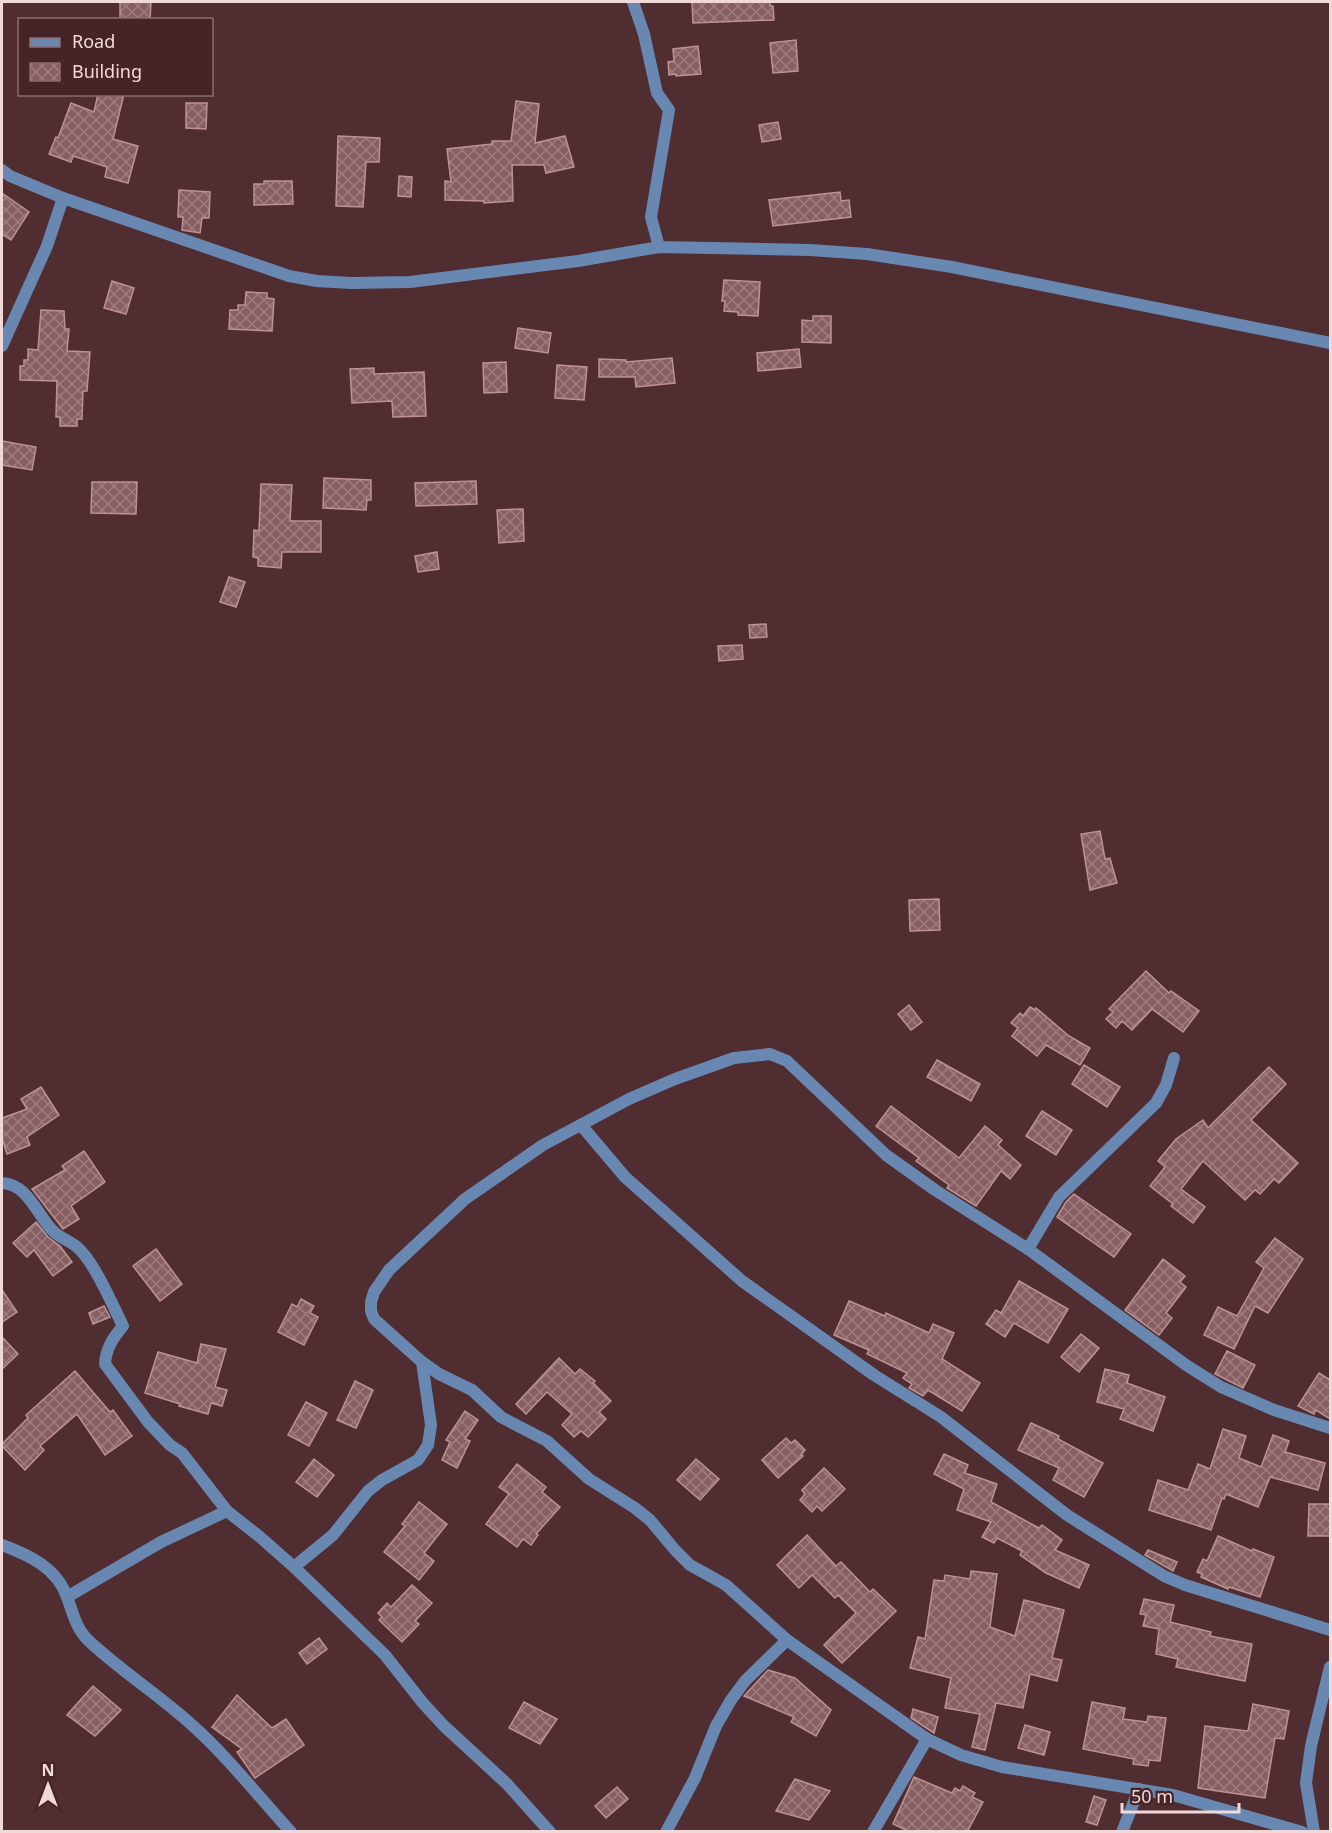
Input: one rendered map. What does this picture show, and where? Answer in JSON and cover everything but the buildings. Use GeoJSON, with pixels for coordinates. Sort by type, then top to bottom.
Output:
{"type":"FeatureCollection","features":[{"type":"Feature","properties":{"kind":"street"},"geometry":{"type":"LineString","coordinates":[[633,2],[644,33],[657,93],[669,110],[651,217],[659,247]]}},
{"type":"Feature","properties":{"kind":"street"},"geometry":{"type":"LineString","coordinates":[[2,170],[10,176],[63,198],[279,273],[317,281],[410,282],[578,261],[659,247],[769,248],[867,254],[952,267],[1330,342]]}},
{"type":"Feature","properties":{"kind":"street"},"geometry":{"type":"LineString","coordinates":[[2,346],[48,246],[63,198]]}},
{"type":"Feature","properties":{"kind":"street"},"geometry":{"type":"LineString","coordinates":[[1302,1832],[1211,1805],[1139,1789],[1002,1767],[961,1755],[927,1739],[787,1640],[726,1585],[690,1565],[650,1520],[589,1479],[547,1441],[501,1417],[472,1390],[439,1374],[422,1362],[374,1319],[371,1311],[374,1292],[389,1270],[465,1199],[524,1158],[638,1095],[734,1058],[759,1054],[778,1056],[787,1061],[886,1155],[935,1190],[1028,1249],[1186,1365],[1221,1387],[1274,1410],[1330,1428]]}},
{"type":"Feature","properties":{"kind":"street"},"geometry":{"type":"LineString","coordinates":[[1028,1249],[1059,1197],[1156,1103],[1166,1085],[1174,1058]]}},
{"type":"Feature","properties":{"kind":"street"},"geometry":{"type":"LineString","coordinates":[[581,1125],[625,1177],[742,1281],[874,1375],[941,1417],[1067,1515],[1164,1576],[1185,1585],[1330,1630]]}},
{"type":"Feature","properties":{"kind":"street"},"geometry":{"type":"LineString","coordinates":[[2,1183],[16,1186],[25,1193],[55,1233],[78,1248],[100,1279],[123,1326],[111,1341],[105,1356],[105,1364],[148,1422],[170,1445],[182,1453],[227,1511],[294,1568],[384,1655],[443,1725],[507,1784],[550,1832]]}},
{"type":"Feature","properties":{"kind":"street"},"geometry":{"type":"LineString","coordinates":[[294,1568],[333,1535],[368,1491],[382,1480],[418,1460],[428,1445],[431,1425],[422,1362]]}},
{"type":"Feature","properties":{"kind":"street"},"geometry":{"type":"LineString","coordinates":[[67,1598],[161,1542],[227,1511]]}},
{"type":"Feature","properties":{"kind":"street"},"geometry":{"type":"LineString","coordinates":[[2,1545],[29,1556],[57,1578],[67,1598],[73,1619],[87,1640],[194,1726],[291,1832]]}},
{"type":"Feature","properties":{"kind":"street"},"geometry":{"type":"LineString","coordinates":[[666,1832],[695,1778],[716,1726],[731,1700],[745,1681],[787,1640]]}},
{"type":"Feature","properties":{"kind":"street"},"geometry":{"type":"LineString","coordinates":[[1314,1832],[1306,1783],[1311,1746],[1330,1667]]}},
{"type":"Feature","properties":{"kind":"street"},"geometry":{"type":"LineString","coordinates":[[873,1832],[927,1739]]}},
{"type":"Feature","properties":{"kind":"street"},"geometry":{"type":"LineString","coordinates":[[1122,1832],[1139,1789]]}}]}
